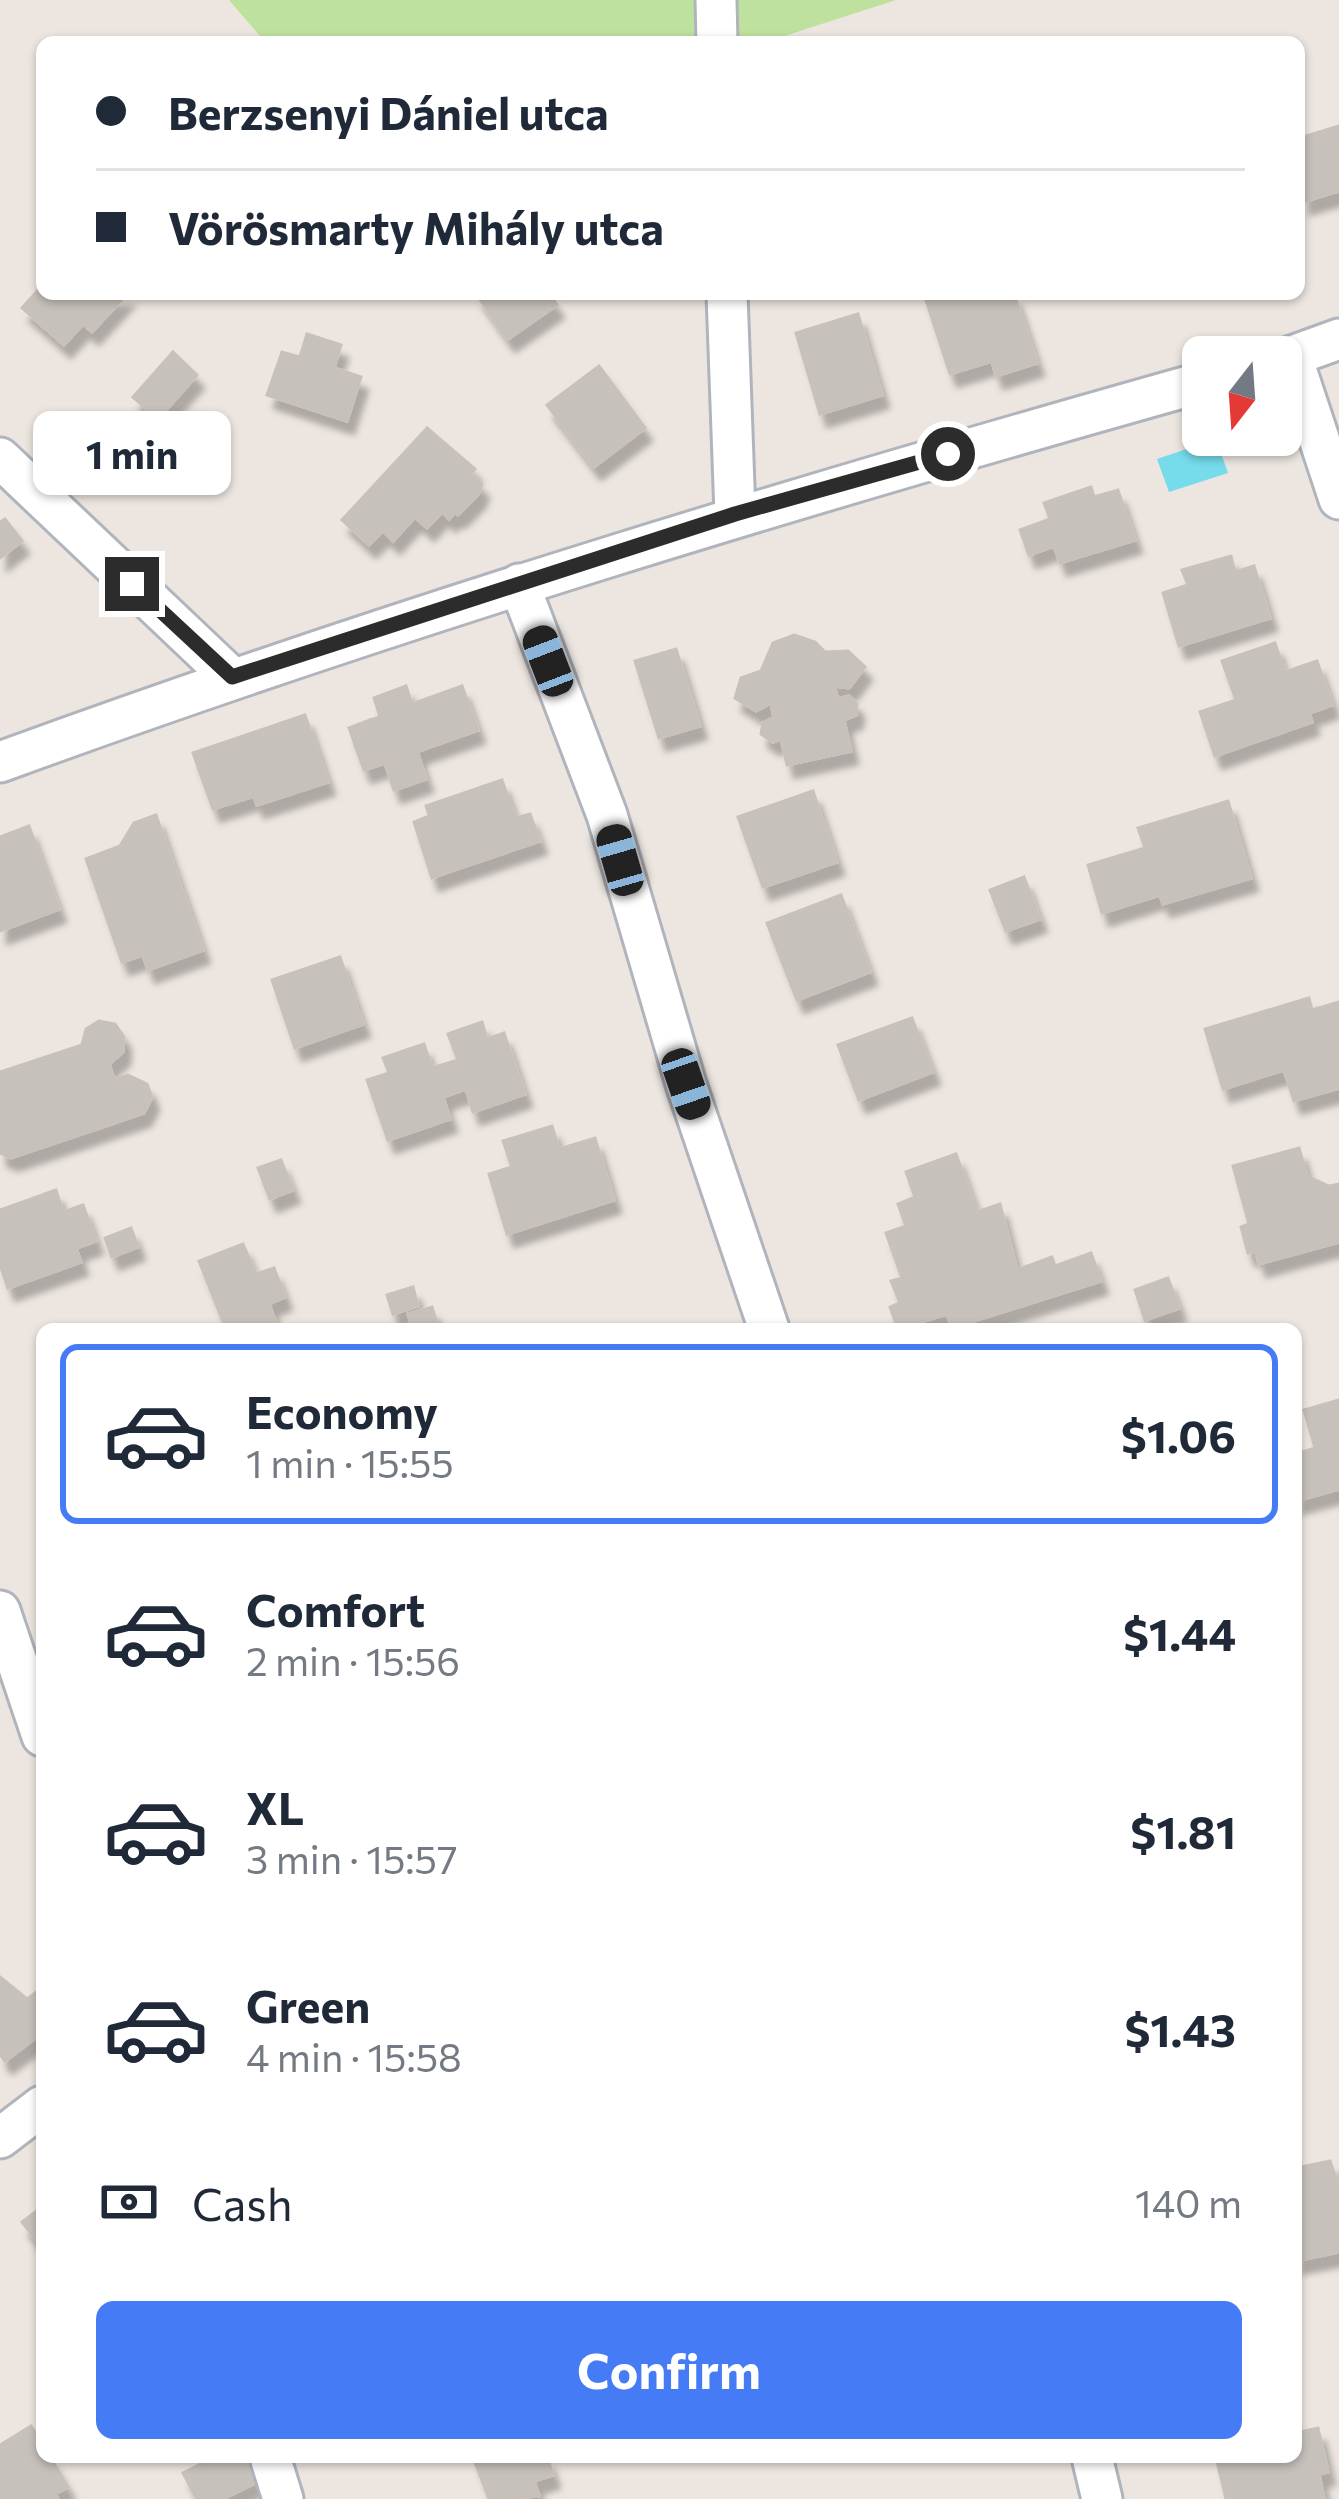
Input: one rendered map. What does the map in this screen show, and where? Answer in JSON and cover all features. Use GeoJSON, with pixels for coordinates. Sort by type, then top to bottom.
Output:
{"type":"FeatureCollection","features":[{"type":"Feature","properties":{"kind":"street"},"geometry":{"type":"LineString","coordinates":[[716,0],[717,36]]}},
{"type":"Feature","properties":{"kind":"street"},"geometry":{"type":"LineString","coordinates":[[727,300],[735,514]]}},
{"type":"Feature","properties":{"kind":"street"},"geometry":{"type":"LineString","coordinates":[[1302,353],[1339,339]]}},
{"type":"Feature","properties":{"kind":"street"},"geometry":{"type":"LineString","coordinates":[[0,762],[232,677],[735,514],[1182,388]]}},
{"type":"Feature","properties":{"kind":"street"},"geometry":{"type":"LineString","coordinates":[[1302,399],[1339,499]]}},
{"type":"Feature","properties":{"kind":"street"},"geometry":{"type":"LineString","coordinates":[[0,458],[232,677]]}},
{"type":"Feature","properties":{"kind":"street"},"geometry":{"type":"LineString","coordinates":[[519,584],[607,815],[686,1084],[767,1323]]}},
{"type":"Feature","properties":{"kind":"street"},"geometry":{"type":"LineString","coordinates":[[0,1612],[36,1718]]}},
{"type":"Feature","properties":{"kind":"street"},"geometry":{"type":"LineString","coordinates":[[0,2138],[36,2111]]}},
{"type":"Feature","properties":{"kind":"street"},"geometry":{"type":"LineString","coordinates":[[272,2463],[283,2499]]}},
{"type":"Feature","properties":{"kind":"street"},"geometry":{"type":"LineString","coordinates":[[1093,2463],[1102,2499]]}},
{"type":"Feature","properties":{"kind":"green space"},"geometry":{"type":"Polygon","coordinates":[[[229,0],[896,0],[785,36],[260,36],[229,0]]]}},
{"type":"Feature","properties":{"kind":"water"},"geometry":{"type":"Polygon","coordinates":[[[1182,451],[1182,456],[1222,456],[1228,473],[1169,492],[1157,459],[1182,451]]]}},
{"type":"Feature","properties":{"kind":"building"},"geometry":{"type":"Polygon","coordinates":[[[1339,126],[1339,191],[1305,201],[1305,136],[1339,126]]]}},
{"type":"Feature","properties":{"kind":"building"},"geometry":{"type":"Polygon","coordinates":[[[36,293],[36,300],[121,300],[92,332],[83,324],[64,345],[22,308],[36,293]]]}},
{"type":"Feature","properties":{"kind":"building"},"geometry":{"type":"Polygon","coordinates":[[[480,300],[553,300],[557,305],[508,339],[480,300]]]}},
{"type":"Feature","properties":{"kind":"building"},"geometry":{"type":"Polygon","coordinates":[[[926,300],[1016,300],[1037,363],[996,376],[992,361],[950,374],[926,300]]]}},
{"type":"Feature","properties":{"kind":"building"},"geometry":{"type":"Polygon","coordinates":[[[858,314],[882,395],[820,414],[796,333],[858,314]]]}},
{"type":"Feature","properties":{"kind":"building"},"geometry":{"type":"Polygon","coordinates":[[[307,334],[341,345],[334,368],[361,377],[347,421],[267,395],[282,352],[300,357],[307,334]]]}},
{"type":"Feature","properties":{"kind":"building"},"geometry":{"type":"Polygon","coordinates":[[[173,352],[197,375],[158,419],[133,397],[173,352]]]}},
{"type":"Feature","properties":{"kind":"building"},"geometry":{"type":"Polygon","coordinates":[[[599,366],[645,428],[594,467],[547,405],[599,366]]]}},
{"type":"Feature","properties":{"kind":"building"},"geometry":{"type":"Polygon","coordinates":[[[427,428],[475,469],[470,474],[482,485],[478,495],[458,515],[455,512],[449,519],[442,512],[427,528],[415,517],[393,541],[383,531],[369,545],[342,520],[427,428]]]}},
{"type":"Feature","properties":{"kind":"building"},"geometry":{"type":"Polygon","coordinates":[[[1091,487],[1094,497],[1118,490],[1135,540],[1060,563],[1054,546],[1029,555],[1020,530],[1050,519],[1044,503],[1091,487]]]}},
{"type":"Feature","properties":{"kind":"building"},"geometry":{"type":"Polygon","coordinates":[[[5,519],[22,541],[0,558],[0,522],[5,519]]]}},
{"type":"Feature","properties":{"kind":"building"},"geometry":{"type":"Polygon","coordinates":[[[1231,556],[1235,572],[1254,566],[1270,618],[1179,646],[1163,593],[1188,585],[1182,570],[1231,556]]]}},
{"type":"Feature","properties":{"kind":"building"},"geometry":{"type":"Polygon","coordinates":[[[794,635],[815,642],[825,652],[848,651],[865,667],[849,688],[834,686],[838,699],[849,696],[857,704],[856,715],[844,720],[851,751],[787,765],[781,739],[773,742],[761,734],[763,723],[774,718],[771,703],[756,711],[735,698],[741,678],[761,671],[773,643],[794,635]]]}},
{"type":"Feature","properties":{"kind":"building"},"geometry":{"type":"Polygon","coordinates":[[[1275,643],[1285,672],[1317,661],[1332,705],[1309,713],[1312,722],[1215,756],[1200,712],[1236,700],[1222,661],[1275,643]]]}},
{"type":"Feature","properties":{"kind":"building"},"geometry":{"type":"Polygon","coordinates":[[[676,649],[700,726],[659,738],[635,661],[676,649]]]}},
{"type":"Feature","properties":{"kind":"building"},"geometry":{"type":"Polygon","coordinates":[[[406,686],[412,704],[462,686],[478,730],[385,763],[370,720],[380,717],[374,698],[406,686]]]}},
{"type":"Feature","properties":{"kind":"building"},"geometry":{"type":"Polygon","coordinates":[[[305,715],[328,782],[257,805],[254,796],[213,809],[193,753],[305,715]]]}},
{"type":"Feature","properties":{"kind":"building"},"geometry":{"type":"Polygon","coordinates":[[[370,720],[385,763],[364,770],[349,728],[370,720]]]}},
{"type":"Feature","properties":{"kind":"building"},"geometry":{"type":"Polygon","coordinates":[[[417,751],[426,779],[394,790],[385,763],[417,751]]]}},
{"type":"Feature","properties":{"kind":"building"},"geometry":{"type":"Polygon","coordinates":[[[502,780],[515,818],[530,814],[540,841],[448,872],[426,806],[502,780]]]}},
{"type":"Feature","properties":{"kind":"building"},"geometry":{"type":"Polygon","coordinates":[[[813,791],[837,862],[763,887],[738,817],[813,791]]]}},
{"type":"Feature","properties":{"kind":"building"},"geometry":{"type":"Polygon","coordinates":[[[1228,801],[1251,878],[1163,904],[1160,895],[1102,913],[1088,865],[1145,848],[1138,828],[1228,801]]]}},
{"type":"Feature","properties":{"kind":"building"},"geometry":{"type":"Polygon","coordinates":[[[156,815],[203,950],[148,970],[143,955],[122,962],[86,859],[120,846],[134,823],[156,815]]]}},
{"type":"Feature","properties":{"kind":"building"},"geometry":{"type":"Polygon","coordinates":[[[429,816],[448,872],[432,878],[414,822],[429,816]]]}},
{"type":"Feature","properties":{"kind":"building"},"geometry":{"type":"Polygon","coordinates":[[[29,826],[59,909],[0,931],[0,837],[29,826]]]}},
{"type":"Feature","properties":{"kind":"building"},"geometry":{"type":"Polygon","coordinates":[[[1024,877],[1040,919],[1006,931],[990,890],[1024,877]]]}},
{"type":"Feature","properties":{"kind":"building"},"geometry":{"type":"Polygon","coordinates":[[[841,895],[870,972],[797,1000],[767,923],[841,895]]]}},
{"type":"Feature","properties":{"kind":"building"},"geometry":{"type":"Polygon","coordinates":[[[340,957],[363,1024],[295,1048],[272,980],[340,957]]]}},
{"type":"Feature","properties":{"kind":"building"},"geometry":{"type":"Polygon","coordinates":[[[1309,998],[1312,1010],[1339,1002],[1339,1088],[1294,1101],[1284,1070],[1223,1089],[1205,1029],[1309,998]]]}},
{"type":"Feature","properties":{"kind":"building"},"geometry":{"type":"Polygon","coordinates":[[[912,1018],[933,1072],[859,1100],[838,1045],[912,1018]]]}},
{"type":"Feature","properties":{"kind":"building"},"geometry":{"type":"Polygon","coordinates":[[[99,1021],[115,1024],[124,1037],[123,1052],[109,1064],[114,1079],[128,1075],[147,1084],[152,1097],[144,1113],[11,1158],[0,1153],[0,1072],[82,1045],[86,1029],[99,1021]]]}},
{"type":"Feature","properties":{"kind":"building"},"geometry":{"type":"Polygon","coordinates":[[[482,1022],[487,1039],[504,1033],[525,1094],[473,1112],[466,1089],[443,1097],[450,1119],[388,1140],[367,1080],[389,1073],[383,1058],[424,1044],[432,1068],[458,1060],[448,1034],[482,1022]]]}},
{"type":"Feature","properties":{"kind":"building"},"geometry":{"type":"Polygon","coordinates":[[[552,1126],[559,1149],[595,1138],[614,1200],[507,1234],[489,1174],[512,1167],[503,1141],[552,1126]]]}},
{"type":"Feature","properties":{"kind":"building"},"geometry":{"type":"Polygon","coordinates":[[[1299,1148],[1307,1176],[1329,1186],[1339,1184],[1339,1242],[1259,1264],[1256,1252],[1248,1253],[1241,1227],[1249,1224],[1233,1166],[1299,1148]]]}},
{"type":"Feature","properties":{"kind":"building"},"geometry":{"type":"Polygon","coordinates":[[[956,1154],[977,1212],[1000,1204],[1017,1270],[1052,1257],[1055,1266],[1091,1253],[1101,1281],[968,1323],[950,1323],[947,1314],[918,1323],[896,1323],[890,1307],[900,1303],[891,1281],[902,1278],[886,1233],[906,1226],[898,1204],[915,1197],[906,1172],[956,1154]]]}},
{"type":"Feature","properties":{"kind":"building"},"geometry":{"type":"Polygon","coordinates":[[[281,1160],[293,1190],[270,1199],[258,1168],[281,1160]]]}},
{"type":"Feature","properties":{"kind":"building"},"geometry":{"type":"Polygon","coordinates":[[[56,1190],[63,1212],[83,1205],[96,1241],[76,1248],[81,1262],[8,1288],[0,1265],[0,1210],[56,1190]]]}},
{"type":"Feature","properties":{"kind":"building"},"geometry":{"type":"Polygon","coordinates":[[[131,1228],[138,1247],[112,1257],[105,1238],[131,1228]]]}},
{"type":"Feature","properties":{"kind":"building"},"geometry":{"type":"Polygon","coordinates":[[[243,1244],[256,1274],[274,1268],[285,1297],[269,1304],[276,1323],[224,1323],[199,1261],[243,1244]]]}},
{"type":"Feature","properties":{"kind":"building"},"geometry":{"type":"Polygon","coordinates":[[[1168,1278],[1179,1308],[1145,1320],[1135,1290],[1168,1278]]]}},
{"type":"Feature","properties":{"kind":"building"},"geometry":{"type":"Polygon","coordinates":[[[413,1287],[418,1306],[393,1314],[387,1295],[413,1287]]]}},
{"type":"Feature","properties":{"kind":"building"},"geometry":{"type":"Polygon","coordinates":[[[432,1307],[437,1323],[411,1323],[408,1314],[432,1307]]]}},
{"type":"Feature","properties":{"kind":"building"},"geometry":{"type":"Polygon","coordinates":[[[1339,1400],[1339,1489],[1302,1499],[1302,1452],[1315,1448],[1304,1410],[1339,1400]]]}},
{"type":"Feature","properties":{"kind":"building"},"geometry":{"type":"Polygon","coordinates":[[[0,1977],[27,1999],[36,1992],[36,2038],[5,2061],[0,2054],[0,1977]]]}},
{"type":"Feature","properties":{"kind":"building"},"geometry":{"type":"Polygon","coordinates":[[[1330,2161],[1339,2187],[1339,2252],[1302,2260],[1302,2167],[1330,2161]]]}},
{"type":"Feature","properties":{"kind":"building"},"geometry":{"type":"Polygon","coordinates":[[[36,2212],[36,2240],[22,2222],[36,2212]]]}},
{"type":"Feature","properties":{"kind":"building"},"geometry":{"type":"Polygon","coordinates":[[[31,2426],[36,2434],[36,2463],[54,2463],[68,2487],[55,2494],[58,2499],[0,2499],[0,2445],[31,2426]]]}},
{"type":"Feature","properties":{"kind":"building"},"geometry":{"type":"Polygon","coordinates":[[[1318,2428],[1328,2472],[1319,2474],[1324,2499],[1226,2499],[1217,2463],[1302,2463],[1302,2432],[1318,2428]]]}},
{"type":"Feature","properties":{"kind":"building"},"geometry":{"type":"Polygon","coordinates":[[[203,2463],[247,2463],[257,2482],[223,2499],[197,2499],[183,2473],[203,2463]]]}},
{"type":"Feature","properties":{"kind":"building"},"geometry":{"type":"Polygon","coordinates":[[[475,2463],[549,2463],[553,2475],[534,2481],[539,2496],[489,2499],[475,2463]]]}},
{"type":"Feature","properties":{"kind":"route"},"geometry":{"type":"LineString","coordinates":[[132,584],[232,677],[735,514],[948,454]]}}]}
